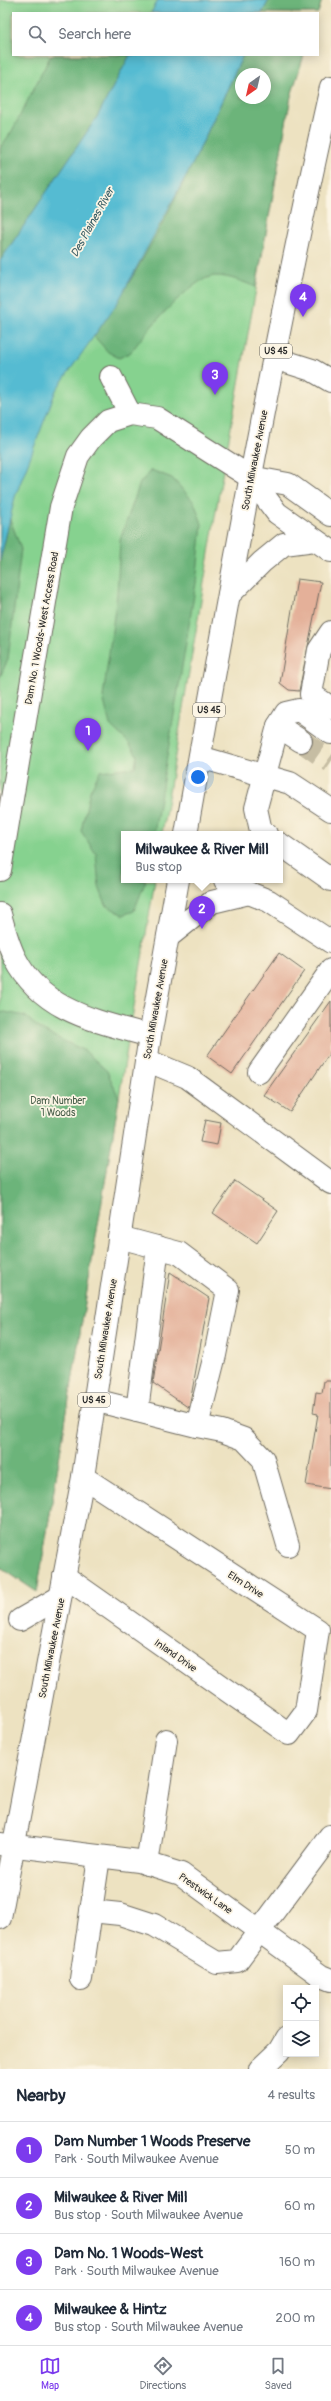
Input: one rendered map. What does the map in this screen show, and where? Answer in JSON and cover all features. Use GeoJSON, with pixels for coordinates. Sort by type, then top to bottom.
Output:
{"type":"FeatureCollection","features":[{"type":"Feature","properties":{"kind":"main road","name":"South Milwaukee Avenue"},"geometry":{"type":"LineString","coordinates":[[187,831],[250,477],[300,224],[331,88]]}},
{"type":"Feature","properties":{"kind":"main road"},"geometry":{"type":"LineString","coordinates":[[274,358],[312,370],[331,381]]}},
{"type":"Feature","properties":{"kind":"main road"},"geometry":{"type":"LineString","coordinates":[[111,376],[130,414]]}},
{"type":"Feature","properties":{"kind":"main road","name":"Dam No. 1 Woods-West Access Road"},"geometry":{"type":"LineString","coordinates":[[0,870],[61,507],[78,456],[91,438],[108,421],[130,414],[157,418],[250,477]]}},
{"type":"Feature","properties":{"kind":"main road"},"geometry":{"type":"LineString","coordinates":[[250,477],[288,484],[331,515]]}},
{"type":"Feature","properties":{"kind":"main road"},"geometry":{"type":"LineString","coordinates":[[250,477],[277,514],[323,546]]}},
{"type":"Feature","properties":{"kind":"main road"},"geometry":{"type":"LineString","coordinates":[[229,595],[262,562],[284,544],[323,546]]}},
{"type":"Feature","properties":{"kind":"main road"},"geometry":{"type":"LineString","coordinates":[[329,639],[319,650],[311,694],[331,708]]}},
{"type":"Feature","properties":{"kind":"main road"},"geometry":{"type":"LineString","coordinates":[[261,831],[256,808],[278,726],[286,713],[299,710],[331,733]]}},
{"type":"Feature","properties":{"kind":"main road"},"geometry":{"type":"LineString","coordinates":[[278,726],[301,741]]}},
{"type":"Feature","properties":{"kind":"main road"},"geometry":{"type":"LineString","coordinates":[[200,757],[264,774],[290,783],[331,810]]}},
{"type":"Feature","properties":{"kind":"main road"},"geometry":{"type":"LineString","coordinates":[[283,846],[331,880]]}},
{"type":"Feature","properties":{"kind":"main road","name":"South Milwaukee Avenue"},"geometry":{"type":"LineString","coordinates":[[0,1918],[7,1845],[62,1587],[82,1477],[146,1060],[177,883]]}},
{"type":"Feature","properties":{"kind":"main road"},"geometry":{"type":"LineString","coordinates":[[231,883],[249,893],[269,901],[331,942]]}},
{"type":"Feature","properties":{"kind":"main road"},"geometry":{"type":"LineString","coordinates":[[168,937],[212,902],[249,893]]}},
{"type":"Feature","properties":{"kind":"main road"},"geometry":{"type":"LineString","coordinates":[[0,914],[15,958],[38,991],[66,1010],[150,1036]]}},
{"type":"Feature","properties":{"kind":"main road"},"geometry":{"type":"LineString","coordinates":[[259,1072],[319,984],[331,970]]}},
{"type":"Feature","properties":{"kind":"main road"},"geometry":{"type":"LineString","coordinates":[[146,1060],[187,1077],[331,1183]]}},
{"type":"Feature","properties":{"kind":"main road"},"geometry":{"type":"LineString","coordinates":[[119,1237],[179,1253],[228,1290],[215,1355],[197,1426]]}},
{"type":"Feature","properties":{"kind":"main road"},"geometry":{"type":"LineString","coordinates":[[137,1411],[158,1247]]}},
{"type":"Feature","properties":{"kind":"main road"},"geometry":{"type":"LineString","coordinates":[[94,1400],[222,1431],[244,1439],[262,1459],[288,1545]]}},
{"type":"Feature","properties":{"kind":"main road","name":"Elm Drive"},"geometry":{"type":"LineString","coordinates":[[82,1477],[318,1630],[306,1712],[289,1734]]}},
{"type":"Feature","properties":{"kind":"main road"},"geometry":{"type":"LineString","coordinates":[[20,1620],[62,1587]]}},
{"type":"Feature","properties":{"kind":"main road","name":"Inland Drive"},"geometry":{"type":"LineString","coordinates":[[62,1587],[289,1734]]}},
{"type":"Feature","properties":{"kind":"main road"},"geometry":{"type":"LineString","coordinates":[[147,1864],[166,1740]]}},
{"type":"Feature","properties":{"kind":"main road"},"geometry":{"type":"LineString","coordinates":[[91,1911],[120,1914],[154,1925],[190,1944],[217,1963],[236,1961],[330,1836]]}},
{"type":"Feature","properties":{"kind":"main road","name":"Prestwick Lane"},"geometry":{"type":"LineString","coordinates":[[7,1845],[147,1864],[181,1874],[260,1931],[322,1981]]}},
{"type":"Feature","properties":{"kind":"main road"},"geometry":{"type":"LineString","coordinates":[[81,1979],[99,1857]]}},
{"type":"Feature","properties":{"kind":"main road"},"geometry":{"type":"LineString","coordinates":[[260,2069],[279,2051],[283,2044]]}},
{"type":"Feature","properties":{"kind":"green space"},"geometry":{"type":"Polygon","coordinates":[[[0,0],[322,0],[318,12],[12,12],[12,56],[304,56],[291,96],[218,499],[163,831],[121,831],[121,883],[155,883],[37,1592],[0,1567],[0,0]]]}},
{"type":"Feature","properties":{"kind":"green space"},"geometry":{"type":"Polygon","coordinates":[[[269,0],[322,0],[318,12],[263,12],[269,0]]]}},
{"type":"Feature","properties":{"kind":"green space"},"geometry":{"type":"Polygon","coordinates":[[[50,56],[129,56],[97,117],[2,258],[0,148],[12,131],[50,56]]]}},
{"type":"Feature","properties":{"kind":"green space"},"geometry":{"type":"Polygon","coordinates":[[[243,56],[304,56],[291,96],[256,287],[226,277],[215,276],[205,279],[182,295],[157,320],[131,352],[119,358],[108,352],[94,336],[137,269],[175,199],[235,72],[235,104],[271,104],[271,68],[237,68],[243,56]]]}},
{"type":"Feature","properties":{"kind":"green space"},"geometry":{"type":"Polygon","coordinates":[[[151,470],[172,478],[194,502],[202,524],[196,583],[155,831],[121,831],[121,883],[145,883],[134,911],[123,915],[106,905],[99,887],[96,854],[81,831],[90,791],[100,771],[135,767],[137,755],[129,743],[110,725],[103,697],[117,594],[120,540],[140,483],[151,470]]]}},
{"type":"Feature","properties":{"kind":"green space"},"geometry":{"type":"Polygon","coordinates":[[[10,519],[21,549],[8,659],[0,677],[0,561],[10,519]]]}},
{"type":"Feature","properties":{"kind":"green space","name":"Dam Number 1 Woods"},"geometry":{"type":"Polygon","coordinates":[[[5,1012],[25,1016],[41,1030],[85,1051],[107,1071],[119,1098],[37,1592],[0,1567],[0,1013],[5,1012]]]}},
{"type":"Feature","properties":{"kind":"water"},"geometry":{"type":"Polygon","coordinates":[[[158,0],[269,0],[263,12],[152,12],[158,0]]]}},
{"type":"Feature","properties":{"kind":"water","name":"Des Plaines River"},"geometry":{"type":"Polygon","coordinates":[[[129,56],[243,56],[237,68],[235,68],[235,72],[194,161],[118,302],[56,390],[15,497],[0,561],[0,261],[97,117],[129,56]]]}},
{"type":"Feature","properties":{"kind":"building"},"geometry":{"type":"Polygon","coordinates":[[[297,579],[321,582],[299,691],[289,690],[280,683],[297,579]]]}},
{"type":"Feature","properties":{"kind":"building"},"geometry":{"type":"Polygon","coordinates":[[[279,953],[304,971],[232,1074],[207,1056],[279,953]]]}},
{"type":"Feature","properties":{"kind":"building"},"geometry":{"type":"Polygon","coordinates":[[[331,1001],[331,1051],[290,1112],[264,1095],[331,1001]]]}},
{"type":"Feature","properties":{"kind":"building"},"geometry":{"type":"Polygon","coordinates":[[[205,1120],[221,1123],[217,1145],[200,1142],[205,1120]]]}},
{"type":"Feature","properties":{"kind":"building"},"geometry":{"type":"Polygon","coordinates":[[[235,1181],[278,1211],[257,1243],[213,1213],[235,1181]]]}},
{"type":"Feature","properties":{"kind":"building"},"geometry":{"type":"Polygon","coordinates":[[[170,1272],[209,1298],[189,1408],[153,1383],[170,1272]]]}},
{"type":"Feature","properties":{"kind":"building"},"geometry":{"type":"Polygon","coordinates":[[[324,1381],[331,1381],[331,1489],[306,1485],[318,1414],[313,1413],[316,1392],[322,1393],[324,1381]]]}},
{"type":"Feature","properties":{"kind":"tunnel"},"geometry":{"type":"LineString","coordinates":[[301,741],[331,762]]}},
{"type":"Feature","properties":{"kind":"place","name":"Milwaukee & Hintz"},"geometry":{"type":"Point","coordinates":[303,317]}},
{"type":"Feature","properties":{"kind":"place","name":"Dam No. 1 Woods-West"},"geometry":{"type":"Point","coordinates":[215,395]}},
{"type":"Feature","properties":{"kind":"place","name":"Dam Number 1 Woods Preserve"},"geometry":{"type":"Point","coordinates":[88,751]}},
{"type":"Feature","properties":{"kind":"place","name":"Milwaukee & River Mill"},"geometry":{"type":"Point","coordinates":[202,929]}}]}
